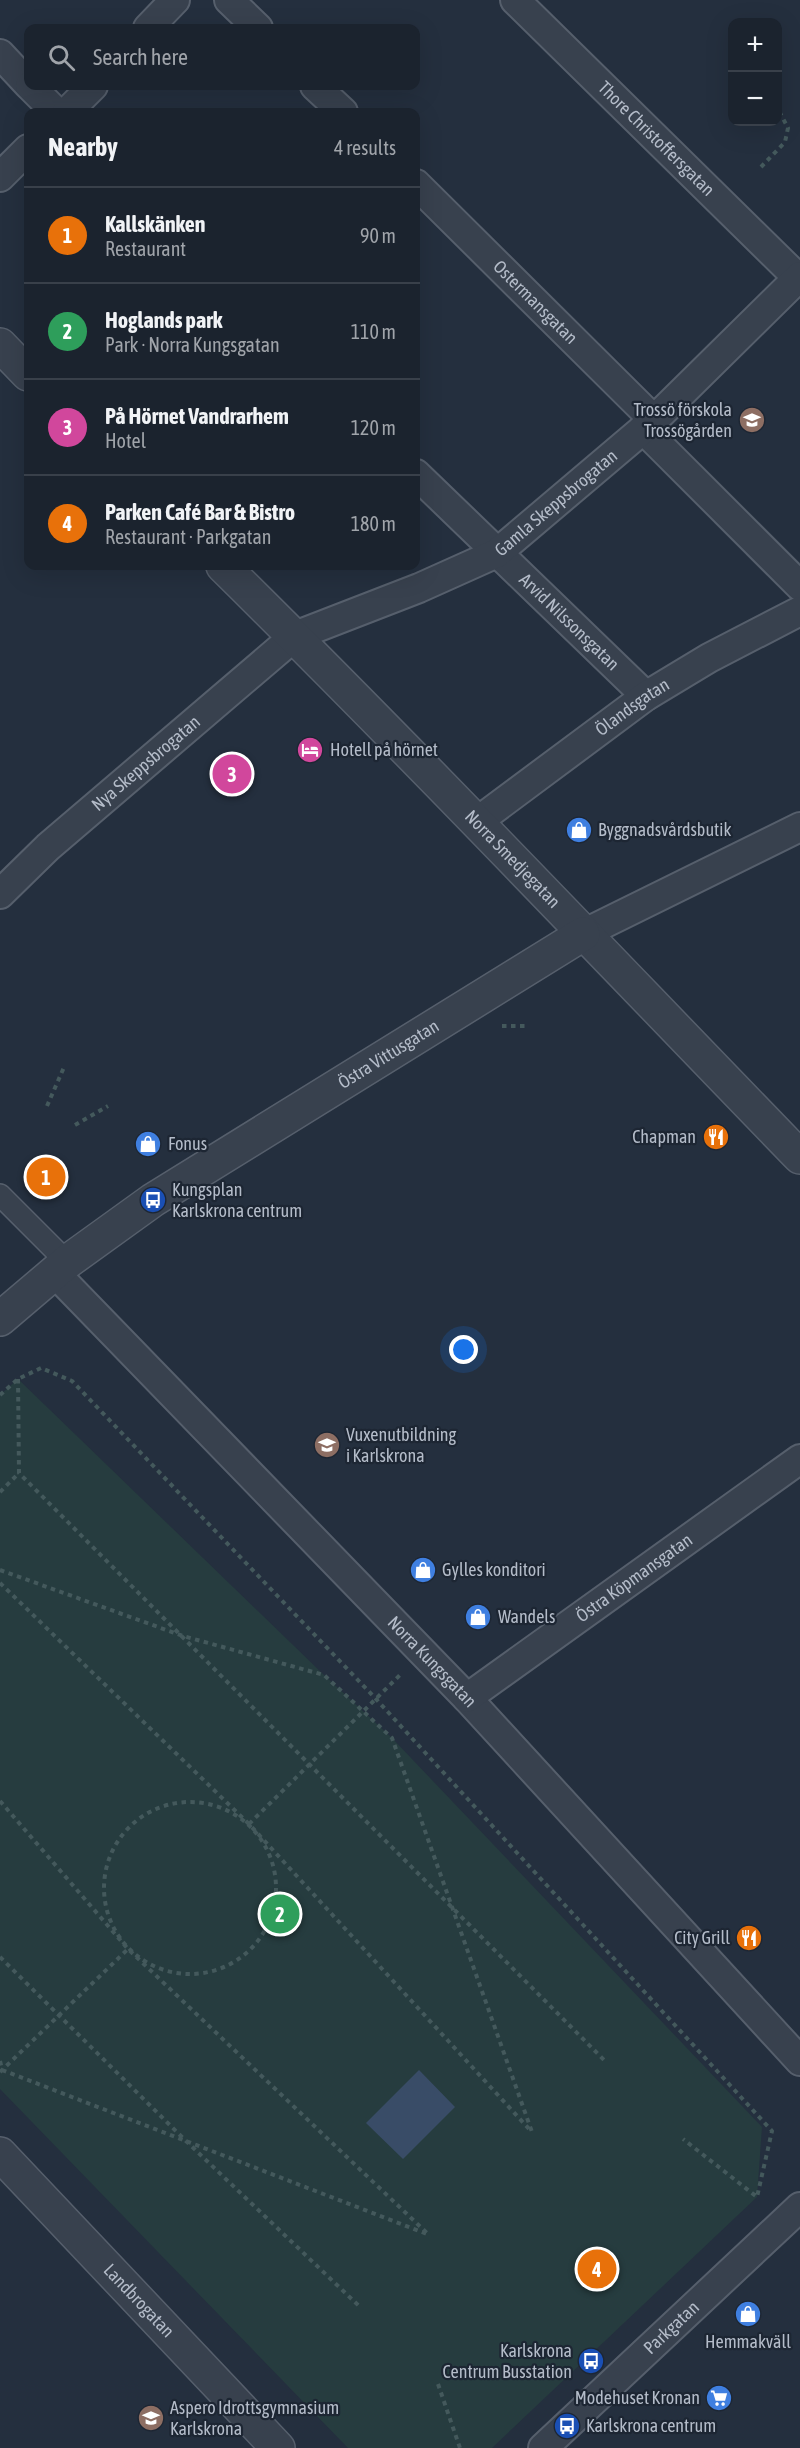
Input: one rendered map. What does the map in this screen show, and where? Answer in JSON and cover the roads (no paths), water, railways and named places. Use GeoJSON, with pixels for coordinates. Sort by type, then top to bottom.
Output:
{"type":"FeatureCollection","features":[{"type":"Feature","properties":{"kind":"street"},"geometry":{"type":"LineString","coordinates":[[152,24],[176,0]]}},
{"type":"Feature","properties":{"kind":"street"},"geometry":{"type":"LineString","coordinates":[[229,0],[254,24]]}},
{"type":"Feature","properties":{"kind":"street","name":"Thore Christoffersgatan"},"geometry":{"type":"LineString","coordinates":[[515,0],[799,277]]}},
{"type":"Feature","properties":{"kind":"street"},"geometry":{"type":"LineString","coordinates":[[0,54],[24,80]]}},
{"type":"Feature","properties":{"kind":"street"},"geometry":{"type":"LineString","coordinates":[[34,90],[52,108]]}},
{"type":"Feature","properties":{"kind":"street"},"geometry":{"type":"LineString","coordinates":[[71,108],[89,90]]}},
{"type":"Feature","properties":{"kind":"street"},"geometry":{"type":"LineString","coordinates":[[319,90],[339,108]]}},
{"type":"Feature","properties":{"kind":"street"},"geometry":{"type":"LineString","coordinates":[[0,177],[24,153]]}},
{"type":"Feature","properties":{"kind":"street","name":"Ostermansgatan"},"geometry":{"type":"LineString","coordinates":[[420,188],[648,424],[800,586]]}},
{"type":"Feature","properties":{"kind":"street","name":"Gamla Skeppsbrogatan"},"geometry":{"type":"LineString","coordinates":[[295,636],[419,588],[496,553],[648,424],[799,277]]}},
{"type":"Feature","properties":{"kind":"street"},"geometry":{"type":"LineString","coordinates":[[0,345],[24,370]]}},
{"type":"Feature","properties":{"kind":"street","name":"Arvid Nilssonsgatan"},"geometry":{"type":"LineString","coordinates":[[420,478],[646,696]]}},
{"type":"Feature","properties":{"kind":"street","name":"Norra Smedjegatan"},"geometry":{"type":"LineString","coordinates":[[227,570],[478,821],[583,934],[800,1157]]}},
{"type":"Feature","properties":{"kind":"street","name":"Ölandsgatan"},"geometry":{"type":"LineString","coordinates":[[478,821],[646,696],[709,658],[800,611]]}},
{"type":"Feature","properties":{"kind":"street","name":"Nya Skeppsbrogatan"},"geometry":{"type":"LineString","coordinates":[[0,894],[48,847],[295,636]]}},
{"type":"Feature","properties":{"kind":"street","name":"Östra Vittusgatan"},"geometry":{"type":"LineString","coordinates":[[0,1319],[60,1267],[153,1200],[583,934],[800,827]]}},
{"type":"Feature","properties":{"kind":"street","name":"Norra Kungsgatan"},"geometry":{"type":"LineString","coordinates":[[0,1195],[60,1267],[467,1698],[800,2061]]}},
{"type":"Feature","properties":{"kind":"street","name":"Östra Köpmansgatan"},"geometry":{"type":"LineString","coordinates":[[467,1698],[800,1459]]}},
{"type":"Feature","properties":{"kind":"street","name":"Landbrogatan"},"geometry":{"type":"LineString","coordinates":[[0,2154],[278,2448]]}},
{"type":"Feature","properties":{"kind":"street","name":"Parkgatan"},"geometry":{"type":"LineString","coordinates":[[543,2448],[800,2207]]}},
{"type":"Feature","properties":{"kind":"water"},"geometry":{"type":"Polygon","coordinates":[[[419,2070],[455,2107],[403,2159],[366,2123],[419,2070]]]}},
{"type":"Feature","properties":{"kind":"place","name":"Trossö förskola Trossögården"},"geometry":{"type":"Point","coordinates":[752,420]}},
{"type":"Feature","properties":{"kind":"place","name":"Hotell på hörnet"},"geometry":{"type":"Point","coordinates":[310,750]}},
{"type":"Feature","properties":{"kind":"place","name":"På Hörnet Vandrarhem"},"geometry":{"type":"Point","coordinates":[232,774]}},
{"type":"Feature","properties":{"kind":"place","name":"Byggnadsvårdsbutik"},"geometry":{"type":"Point","coordinates":[579,830]}},
{"type":"Feature","properties":{"kind":"place","name":"Chapman"},"geometry":{"type":"Point","coordinates":[716,1137]}},
{"type":"Feature","properties":{"kind":"place","name":"Fonus"},"geometry":{"type":"Point","coordinates":[148,1144]}},
{"type":"Feature","properties":{"kind":"place","name":"Kallskänken"},"geometry":{"type":"Point","coordinates":[46,1177]}},
{"type":"Feature","properties":{"kind":"place","name":"Kungsplan Karlskrona centrum"},"geometry":{"type":"Point","coordinates":[153,1200]}},
{"type":"Feature","properties":{"kind":"place","name":"Vuxenutbildning i Karlskrona"},"geometry":{"type":"Point","coordinates":[327,1445]}},
{"type":"Feature","properties":{"kind":"place","name":"Gylles konditori"},"geometry":{"type":"Point","coordinates":[423,1570]}},
{"type":"Feature","properties":{"kind":"place","name":"Wandels"},"geometry":{"type":"Point","coordinates":[478,1617]}},
{"type":"Feature","properties":{"kind":"place","name":"Hoglands park"},"geometry":{"type":"Point","coordinates":[280,1914]}},
{"type":"Feature","properties":{"kind":"place","name":"City Grill"},"geometry":{"type":"Point","coordinates":[749,1938]}},
{"type":"Feature","properties":{"kind":"place","name":"Parken Café Bar & Bistro"},"geometry":{"type":"Point","coordinates":[597,2269]}},
{"type":"Feature","properties":{"kind":"place","name":"Hemmakväll"},"geometry":{"type":"Point","coordinates":[748,2314]}},
{"type":"Feature","properties":{"kind":"place","name":"Karlskrona Centrum Busstation"},"geometry":{"type":"Point","coordinates":[591,2361]}},
{"type":"Feature","properties":{"kind":"place","name":"Modehuset Kronan"},"geometry":{"type":"Point","coordinates":[719,2398]}},
{"type":"Feature","properties":{"kind":"place","name":"Aspero Idrottsgymnasium Karlskrona"},"geometry":{"type":"Point","coordinates":[151,2418]}},
{"type":"Feature","properties":{"kind":"place","name":"Karlskrona centrum"},"geometry":{"type":"Point","coordinates":[567,2426]}}]}
